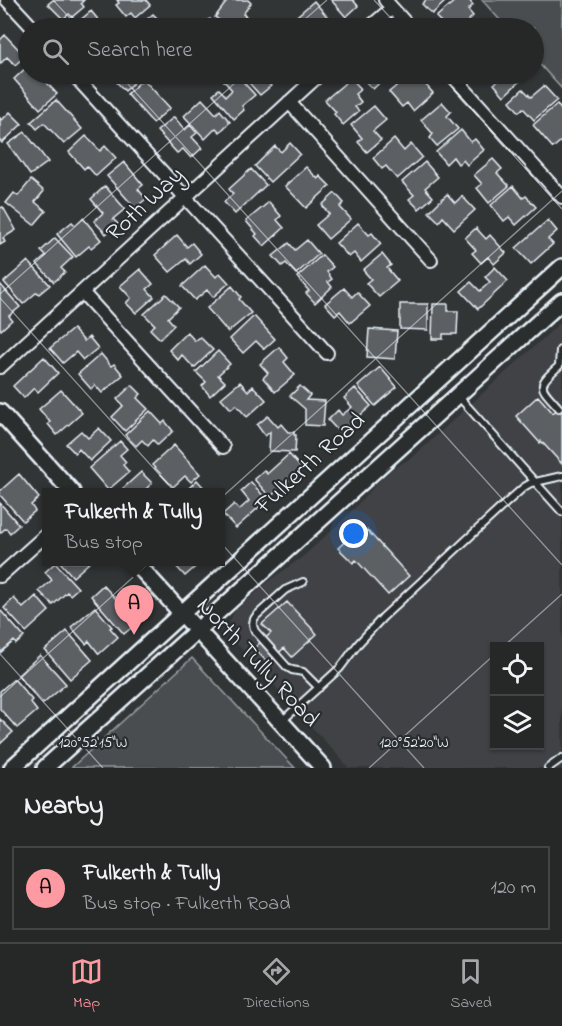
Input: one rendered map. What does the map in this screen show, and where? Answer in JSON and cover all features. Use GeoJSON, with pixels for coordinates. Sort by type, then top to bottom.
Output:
{"type":"FeatureCollection","features":[{"type":"Feature","properties":{"kind":"street"},"geometry":{"type":"LineString","coordinates":[[3,1],[22,18]]}},
{"type":"Feature","properties":{"kind":"street"},"geometry":{"type":"LineString","coordinates":[[377,18],[388,4],[401,18]]}},
{"type":"Feature","properties":{"kind":"street"},"geometry":{"type":"LineString","coordinates":[[82,84],[327,353]]}},
{"type":"Feature","properties":{"kind":"street","name":"Roth Way"},"geometry":{"type":"LineString","coordinates":[[0,367],[309,84]]}},
{"type":"Feature","properties":{"kind":"street"},"geometry":{"type":"LineString","coordinates":[[460,84],[562,197]]}},
{"type":"Feature","properties":{"kind":"street"},"geometry":{"type":"LineString","coordinates":[[289,102],[431,260]]}},
{"type":"Feature","properties":{"kind":"street","name":"Fulkerth Road"},"geometry":{"type":"LineString","coordinates":[[12,768],[562,267]]}},
{"type":"Feature","properties":{"kind":"street"},"geometry":{"type":"LineString","coordinates":[[82,292],[223,447]]}},
{"type":"Feature","properties":{"kind":"street","name":"Fulkerth Road"},"geometry":{"type":"LineString","coordinates":[[45,768],[562,301]]}},
{"type":"Feature","properties":{"kind":"street"},"geometry":{"type":"LineString","coordinates":[[0,412],[68,488]]}},
{"type":"Feature","properties":{"kind":"street"},"geometry":{"type":"LineString","coordinates":[[0,576],[42,538]]}},
{"type":"Feature","properties":{"kind":"street","name":"North Tully Road"},"geometry":{"type":"LineString","coordinates":[[139,566],[323,768]]}},
{"type":"Feature","properties":{"kind":"lane"},"geometry":{"type":"LineString","coordinates":[[559,408],[543,385],[546,378],[559,366],[560,350]]}},
{"type":"Feature","properties":{"kind":"lane"},"geometry":{"type":"LineString","coordinates":[[458,396],[562,513]]}},
{"type":"Feature","properties":{"kind":"lane"},"geometry":{"type":"LineString","coordinates":[[281,722],[340,668],[383,617],[505,504],[527,485],[562,477]]}},
{"type":"Feature","properties":{"kind":"lane"},"geometry":{"type":"LineString","coordinates":[[303,582],[285,590],[254,618],[253,626],[287,667],[303,672],[319,688]]}},
{"type":"Feature","properties":{"kind":"lane"},"geometry":{"type":"LineString","coordinates":[[548,768],[562,758]]}},
{"type":"Feature","properties":{"kind":"shaded area"},"geometry":{"type":"Polygon","coordinates":[[[482,0],[562,0],[562,89],[544,69],[544,18],[498,18],[482,0]]]}},
{"type":"Feature","properties":{"kind":"shaded area"},"geometry":{"type":"Polygon","coordinates":[[[562,321],[562,768],[349,768],[230,635],[228,627],[234,612],[270,580],[305,555],[391,470],[414,456],[562,321]]]}},
{"type":"Feature","properties":{"kind":"shaded area"},"geometry":{"type":"Polygon","coordinates":[[[192,658],[295,768],[71,768],[192,658]]]}},
{"type":"Feature","properties":{"kind":"building"},"geometry":{"type":"Polygon","coordinates":[[[53,0],[84,0],[81,3],[84,7],[72,17],[69,14],[64,18],[48,4],[53,0]]]}},
{"type":"Feature","properties":{"kind":"building"},"geometry":{"type":"Polygon","coordinates":[[[117,0],[146,0],[150,5],[135,18],[131,13],[126,17],[116,5],[119,3],[117,0]]]}},
{"type":"Feature","properties":{"kind":"building"},"geometry":{"type":"Polygon","coordinates":[[[228,0],[248,0],[251,3],[243,14],[248,18],[215,17],[228,0]]]}},
{"type":"Feature","properties":{"kind":"building"},"geometry":{"type":"Polygon","coordinates":[[[331,0],[353,0],[358,6],[346,17],[331,0]]]}},
{"type":"Feature","properties":{"kind":"building"},"geometry":{"type":"Polygon","coordinates":[[[426,0],[447,0],[432,14],[422,4],[426,0]]]}},
{"type":"Feature","properties":{"kind":"building"},"geometry":{"type":"Polygon","coordinates":[[[456,0],[469,0],[473,5],[468,10],[473,16],[471,18],[436,17],[456,0]]]}},
{"type":"Feature","properties":{"kind":"building"},"geometry":{"type":"Polygon","coordinates":[[[314,1],[328,18],[295,18],[314,1]]]}},
{"type":"Feature","properties":{"kind":"building"},"geometry":{"type":"Polygon","coordinates":[[[91,11],[97,18],[83,18],[91,11]]]}},
{"type":"Feature","properties":{"kind":"building"},"geometry":{"type":"Polygon","coordinates":[[[5,35],[18,49],[18,62],[15,65],[7,57],[0,64],[0,40],[5,35]]]}},
{"type":"Feature","properties":{"kind":"building"},"geometry":{"type":"Polygon","coordinates":[[[18,84],[48,84],[57,94],[40,109],[18,84]]]}},
{"type":"Feature","properties":{"kind":"building"},"geometry":{"type":"Polygon","coordinates":[[[118,84],[132,84],[125,91],[118,84]]]}},
{"type":"Feature","properties":{"kind":"building"},"geometry":{"type":"Polygon","coordinates":[[[138,84],[148,84],[170,108],[153,123],[127,94],[138,84]]]}},
{"type":"Feature","properties":{"kind":"building"},"geometry":{"type":"Polygon","coordinates":[[[227,84],[245,84],[255,95],[242,106],[244,110],[234,119],[213,94],[219,89],[226,96],[232,90],[227,84]]]}},
{"type":"Feature","properties":{"kind":"building"},"geometry":{"type":"Polygon","coordinates":[[[250,84],[269,84],[271,86],[260,95],[250,84]]]}},
{"type":"Feature","properties":{"kind":"building"},"geometry":{"type":"Polygon","coordinates":[[[344,84],[356,84],[361,89],[355,94],[361,102],[355,107],[359,111],[343,125],[334,114],[336,112],[325,100],[344,84]]]}},
{"type":"Feature","properties":{"kind":"building"},"geometry":{"type":"Polygon","coordinates":[[[368,84],[378,84],[373,89],[368,84]]]}},
{"type":"Feature","properties":{"kind":"building"},"geometry":{"type":"Polygon","coordinates":[[[399,84],[425,84],[433,93],[413,111],[407,103],[402,107],[389,92],[399,84]]]}},
{"type":"Feature","properties":{"kind":"building"},"geometry":{"type":"Polygon","coordinates":[[[494,84],[517,84],[504,96],[494,84]]]}},
{"type":"Feature","properties":{"kind":"building"},"geometry":{"type":"Polygon","coordinates":[[[544,86],[557,100],[534,120],[523,108],[519,112],[510,101],[523,89],[531,97],[544,86]]]}},
{"type":"Feature","properties":{"kind":"building"},"geometry":{"type":"Polygon","coordinates":[[[202,99],[216,114],[220,110],[230,122],[220,132],[216,128],[205,139],[184,116],[202,99]]]}},
{"type":"Feature","properties":{"kind":"building"},"geometry":{"type":"Polygon","coordinates":[[[56,100],[82,129],[64,144],[44,123],[37,129],[31,122],[56,100]]]}},
{"type":"Feature","properties":{"kind":"building"},"geometry":{"type":"Polygon","coordinates":[[[442,102],[451,112],[447,116],[458,129],[437,146],[430,138],[433,134],[421,120],[442,102]]]}},
{"type":"Feature","properties":{"kind":"building"},"geometry":{"type":"Polygon","coordinates":[[[557,104],[562,111],[562,140],[553,148],[533,125],[557,104]]]}},
{"type":"Feature","properties":{"kind":"building"},"geometry":{"type":"Polygon","coordinates":[[[374,106],[386,120],[373,131],[381,140],[367,152],[358,142],[362,138],[351,125],[374,106]]]}},
{"type":"Feature","properties":{"kind":"building"},"geometry":{"type":"Polygon","coordinates":[[[10,112],[22,124],[2,143],[0,141],[0,118],[2,120],[10,112]]]}},
{"type":"Feature","properties":{"kind":"building"},"geometry":{"type":"Polygon","coordinates":[[[174,117],[185,130],[190,125],[197,133],[192,137],[202,148],[191,158],[183,149],[177,153],[157,131],[174,117]]]}},
{"type":"Feature","properties":{"kind":"building"},"geometry":{"type":"Polygon","coordinates":[[[461,130],[471,142],[475,139],[484,150],[467,165],[463,160],[458,164],[453,157],[446,164],[436,152],[461,130]]]}},
{"type":"Feature","properties":{"kind":"building"},"geometry":{"type":"Polygon","coordinates":[[[25,132],[48,162],[30,175],[8,144],[25,132]]]}},
{"type":"Feature","properties":{"kind":"building"},"geometry":{"type":"Polygon","coordinates":[[[86,136],[100,151],[105,146],[116,158],[96,176],[87,166],[84,169],[69,152],[86,136]]]}},
{"type":"Feature","properties":{"kind":"building"},"geometry":{"type":"Polygon","coordinates":[[[394,139],[404,151],[411,144],[422,157],[397,179],[386,166],[382,169],[373,158],[394,139]]]}},
{"type":"Feature","properties":{"kind":"building"},"geometry":{"type":"Polygon","coordinates":[[[290,143],[300,154],[270,182],[255,166],[275,146],[281,152],[290,143]]]}},
{"type":"Feature","properties":{"kind":"building"},"geometry":{"type":"Polygon","coordinates":[[[493,159],[502,169],[497,173],[509,186],[489,203],[477,188],[482,184],[474,175],[493,159]]]}},
{"type":"Feature","properties":{"kind":"building"},"geometry":{"type":"Polygon","coordinates":[[[124,162],[143,185],[138,189],[146,199],[135,208],[107,176],[124,162]]]}},
{"type":"Feature","properties":{"kind":"building"},"geometry":{"type":"Polygon","coordinates":[[[425,162],[438,177],[425,188],[433,197],[419,209],[409,199],[414,195],[402,182],[425,162]]]}},
{"type":"Feature","properties":{"kind":"building"},"geometry":{"type":"Polygon","coordinates":[[[306,167],[318,179],[320,176],[330,186],[306,208],[285,186],[306,167]]]}},
{"type":"Feature","properties":{"kind":"building"},"geometry":{"type":"Polygon","coordinates":[[[251,169],[266,185],[235,214],[224,202],[233,194],[229,189],[251,169]]]}},
{"type":"Feature","properties":{"kind":"building"},"geometry":{"type":"Polygon","coordinates":[[[31,180],[44,191],[35,202],[46,211],[34,225],[6,203],[14,193],[18,196],[31,180]]]}},
{"type":"Feature","properties":{"kind":"building"},"geometry":{"type":"Polygon","coordinates":[[[105,186],[125,209],[113,219],[118,224],[106,234],[94,221],[103,213],[91,199],[105,186]]]}},
{"type":"Feature","properties":{"kind":"building"},"geometry":{"type":"Polygon","coordinates":[[[513,186],[523,198],[526,196],[536,207],[516,225],[509,217],[504,221],[491,205],[513,186]]]}},
{"type":"Feature","properties":{"kind":"building"},"geometry":{"type":"Polygon","coordinates":[[[335,193],[344,203],[340,207],[351,219],[328,239],[316,225],[329,214],[322,205],[335,193]]]}},
{"type":"Feature","properties":{"kind":"building"},"geometry":{"type":"Polygon","coordinates":[[[447,194],[455,203],[462,196],[475,210],[454,229],[443,217],[439,222],[429,212],[447,194]]]}},
{"type":"Feature","properties":{"kind":"building"},"geometry":{"type":"Polygon","coordinates":[[[269,202],[281,216],[277,220],[284,228],[264,246],[246,221],[269,202]]]}},
{"type":"Feature","properties":{"kind":"building"},"geometry":{"type":"Polygon","coordinates":[[[3,207],[16,230],[3,238],[5,242],[0,245],[0,208],[3,207]]]}},
{"type":"Feature","properties":{"kind":"building"},"geometry":{"type":"Polygon","coordinates":[[[83,218],[101,240],[76,257],[57,234],[72,222],[75,225],[83,218]]]}},
{"type":"Feature","properties":{"kind":"building"},"geometry":{"type":"Polygon","coordinates":[[[548,220],[557,231],[548,239],[553,244],[531,264],[516,248],[548,220]]]}},
{"type":"Feature","properties":{"kind":"building"},"geometry":{"type":"Polygon","coordinates":[[[358,223],[369,235],[372,233],[381,244],[361,262],[354,253],[349,257],[336,243],[358,223]]]}},
{"type":"Feature","properties":{"kind":"building"},"geometry":{"type":"Polygon","coordinates":[[[476,228],[486,239],[490,235],[506,253],[494,264],[488,257],[481,263],[472,253],[476,250],[465,238],[476,228]]]}},
{"type":"Feature","properties":{"kind":"building"},"geometry":{"type":"Polygon","coordinates":[[[177,235],[187,247],[192,243],[201,254],[190,264],[186,259],[170,272],[155,255],[177,235]]]}},
{"type":"Feature","properties":{"kind":"building"},"geometry":{"type":"Polygon","coordinates":[[[55,238],[73,257],[61,268],[65,272],[54,282],[37,264],[46,256],[41,251],[55,238]]]}},
{"type":"Feature","properties":{"kind":"building"},"geometry":{"type":"Polygon","coordinates":[[[307,240],[319,254],[296,274],[286,263],[282,266],[273,256],[289,243],[295,250],[307,240]]]}},
{"type":"Feature","properties":{"kind":"building"},"geometry":{"type":"Polygon","coordinates":[[[382,254],[391,265],[387,268],[398,281],[379,297],[366,283],[371,279],[363,270],[382,254]]]}},
{"type":"Feature","properties":{"kind":"building"},"geometry":{"type":"Polygon","coordinates":[[[322,255],[333,267],[327,272],[332,279],[328,282],[332,287],[315,303],[306,293],[309,291],[297,277],[322,255]]]}},
{"type":"Feature","properties":{"kind":"building"},"geometry":{"type":"Polygon","coordinates":[[[28,261],[50,285],[23,304],[4,282],[28,261]]]}},
{"type":"Feature","properties":{"kind":"building"},"geometry":{"type":"Polygon","coordinates":[[[205,265],[216,277],[220,273],[229,283],[213,297],[207,290],[195,300],[182,286],[205,265]]]}},
{"type":"Feature","properties":{"kind":"building"},"geometry":{"type":"Polygon","coordinates":[[[495,267],[508,281],[478,309],[461,291],[471,282],[480,291],[490,282],[485,277],[495,267]]]}},
{"type":"Feature","properties":{"kind":"building"},"geometry":{"type":"Polygon","coordinates":[[[140,269],[153,284],[147,289],[154,297],[136,313],[126,303],[131,298],[120,286],[140,269]]]}},
{"type":"Feature","properties":{"kind":"building"},"geometry":{"type":"Polygon","coordinates":[[[0,284],[20,307],[9,316],[12,320],[1,330],[0,328],[0,284]]]}},
{"type":"Feature","properties":{"kind":"building"},"geometry":{"type":"Polygon","coordinates":[[[232,286],[251,313],[228,332],[207,308],[232,286]]]}},
{"type":"Feature","properties":{"kind":"building"},"geometry":{"type":"Polygon","coordinates":[[[344,288],[352,297],[357,292],[370,306],[350,323],[340,311],[335,315],[325,304],[344,288]]]}},
{"type":"Feature","properties":{"kind":"building"},"geometry":{"type":"Polygon","coordinates":[[[166,294],[179,307],[168,318],[174,325],[160,339],[150,329],[155,325],[144,314],[166,294]]]}},
{"type":"Feature","properties":{"kind":"building"},"geometry":{"type":"Polygon","coordinates":[[[400,304],[428,304],[428,330],[400,329],[400,304]]]}},
{"type":"Feature","properties":{"kind":"building"},"geometry":{"type":"Polygon","coordinates":[[[433,304],[448,304],[448,311],[458,311],[457,334],[443,334],[443,339],[432,339],[433,304]]]}},
{"type":"Feature","properties":{"kind":"building"},"geometry":{"type":"Polygon","coordinates":[[[254,316],[275,339],[264,349],[256,341],[243,353],[230,339],[254,316]]]}},
{"type":"Feature","properties":{"kind":"building"},"geometry":{"type":"Polygon","coordinates":[[[73,329],[84,341],[89,337],[98,348],[83,360],[76,352],[63,363],[50,348],[73,329]]]}},
{"type":"Feature","properties":{"kind":"building"},"geometry":{"type":"Polygon","coordinates":[[[369,329],[397,331],[395,359],[367,357],[369,329]]]}},
{"type":"Feature","properties":{"kind":"building"},"geometry":{"type":"Polygon","coordinates":[[[187,332],[195,341],[200,337],[213,350],[194,368],[182,355],[178,360],[169,350],[187,332]]]}},
{"type":"Feature","properties":{"kind":"building"},"geometry":{"type":"Polygon","coordinates":[[[279,347],[288,358],[284,362],[295,375],[275,392],[263,378],[268,373],[260,364],[279,347]]]}},
{"type":"Feature","properties":{"kind":"building"},"geometry":{"type":"Polygon","coordinates":[[[218,351],[230,364],[218,375],[225,382],[210,396],[202,386],[206,382],[196,372],[218,351]]]}},
{"type":"Feature","properties":{"kind":"building"},"geometry":{"type":"Polygon","coordinates":[[[101,354],[123,375],[102,393],[95,385],[91,389],[78,374],[101,354]]]}},
{"type":"Feature","properties":{"kind":"building"},"geometry":{"type":"Polygon","coordinates":[[[44,357],[58,373],[38,392],[34,388],[24,398],[13,386],[44,357]]]}},
{"type":"Feature","properties":{"kind":"building"},"geometry":{"type":"Polygon","coordinates":[[[380,367],[397,387],[375,406],[358,386],[380,367]]]}},
{"type":"Feature","properties":{"kind":"building"},"geometry":{"type":"Polygon","coordinates":[[[240,382],[248,391],[253,386],[266,400],[247,417],[236,405],[231,409],[221,398],[240,382]]]}},
{"type":"Feature","properties":{"kind":"building"},"geometry":{"type":"Polygon","coordinates":[[[132,385],[141,394],[137,398],[148,409],[125,431],[112,417],[123,406],[117,399],[132,385]]]}},
{"type":"Feature","properties":{"kind":"building"},"geometry":{"type":"Polygon","coordinates":[[[300,386],[310,395],[306,400],[325,401],[323,426],[305,425],[305,409],[290,396],[300,386]]]}},
{"type":"Feature","properties":{"kind":"building"},"geometry":{"type":"Polygon","coordinates":[[[355,388],[371,406],[340,433],[328,420],[338,410],[342,415],[352,407],[344,398],[355,388]]]}},
{"type":"Feature","properties":{"kind":"building"},"geometry":{"type":"Polygon","coordinates":[[[61,390],[82,413],[57,435],[39,409],[61,390]]]}},
{"type":"Feature","properties":{"kind":"building"},"geometry":{"type":"Polygon","coordinates":[[[538,396],[553,413],[562,405],[562,464],[516,416],[538,396]]]}},
{"type":"Feature","properties":{"kind":"building"},"geometry":{"type":"Polygon","coordinates":[[[150,411],[162,424],[165,421],[173,431],[158,445],[153,440],[148,446],[142,440],[136,446],[125,435],[150,411]]]}},
{"type":"Feature","properties":{"kind":"building"},"geometry":{"type":"Polygon","coordinates":[[[268,416],[278,427],[281,424],[288,432],[294,432],[296,435],[295,452],[269,451],[270,432],[265,436],[257,425],[268,416]]]}},
{"type":"Feature","properties":{"kind":"building"},"geometry":{"type":"Polygon","coordinates":[[[99,428],[111,441],[90,461],[79,449],[75,453],[66,444],[81,431],[88,438],[99,428]]]}},
{"type":"Feature","properties":{"kind":"building"},"geometry":{"type":"Polygon","coordinates":[[[120,441],[127,449],[120,455],[126,462],[123,465],[129,472],[110,488],[106,488],[89,468],[120,441]]]}},
{"type":"Feature","properties":{"kind":"building"},"geometry":{"type":"Polygon","coordinates":[[[174,445],[200,474],[191,482],[185,476],[173,487],[152,465],[174,445]]]}},
{"type":"Feature","properties":{"kind":"building"},"geometry":{"type":"Polygon","coordinates":[[[289,454],[302,469],[270,497],[254,479],[264,470],[267,474],[289,454]]]}},
{"type":"Feature","properties":{"kind":"building"},"geometry":{"type":"Polygon","coordinates":[[[141,472],[152,483],[147,488],[123,488],[141,472]]]}},
{"type":"Feature","properties":{"kind":"building"},"geometry":{"type":"Polygon","coordinates":[[[19,474],[39,498],[31,505],[35,511],[23,521],[0,495],[0,491],[19,474]]]}},
{"type":"Feature","properties":{"kind":"building"},"geometry":{"type":"Polygon","coordinates":[[[197,480],[204,488],[189,488],[197,480]]]}},
{"type":"Feature","properties":{"kind":"building"},"geometry":{"type":"Polygon","coordinates":[[[251,482],[267,500],[236,528],[225,516],[225,512],[234,504],[239,510],[249,501],[241,491],[251,482]]]}},
{"type":"Feature","properties":{"kind":"building"},"geometry":{"type":"Polygon","coordinates":[[[0,503],[19,525],[10,533],[6,528],[0,533],[0,503]]]}},
{"type":"Feature","properties":{"kind":"building"},"geometry":{"type":"Polygon","coordinates":[[[367,530],[409,576],[388,595],[356,560],[353,563],[338,548],[354,533],[358,538],[367,530]]]}},
{"type":"Feature","properties":{"kind":"building"},"geometry":{"type":"Polygon","coordinates":[[[52,566],[58,566],[78,588],[70,595],[67,592],[53,605],[39,591],[52,580],[45,572],[52,566]]]}},
{"type":"Feature","properties":{"kind":"building"},"geometry":{"type":"Polygon","coordinates":[[[63,566],[85,566],[73,577],[63,566]]]}},
{"type":"Feature","properties":{"kind":"building"},"geometry":{"type":"Polygon","coordinates":[[[176,566],[196,566],[185,576],[176,566]]]}},
{"type":"Feature","properties":{"kind":"building"},"geometry":{"type":"Polygon","coordinates":[[[103,585],[117,600],[123,595],[143,618],[124,634],[91,596],[103,585]]]}},
{"type":"Feature","properties":{"kind":"building"},"geometry":{"type":"Polygon","coordinates":[[[36,596],[49,611],[26,632],[4,608],[14,598],[23,608],[36,596]]]}},
{"type":"Feature","properties":{"kind":"building"},"geometry":{"type":"Polygon","coordinates":[[[287,602],[317,634],[292,657],[284,648],[268,663],[254,648],[271,633],[262,624],[287,602]]]}},
{"type":"Feature","properties":{"kind":"building"},"geometry":{"type":"Polygon","coordinates":[[[95,607],[118,637],[99,654],[89,641],[86,644],[71,627],[95,607]]]}},
{"type":"Feature","properties":{"kind":"building"},"geometry":{"type":"Polygon","coordinates":[[[0,612],[24,637],[16,644],[14,641],[0,653],[0,612]]]}},
{"type":"Feature","properties":{"kind":"building"},"geometry":{"type":"Polygon","coordinates":[[[67,631],[92,660],[70,679],[45,650],[67,631]]]}},
{"type":"Feature","properties":{"kind":"building"},"geometry":{"type":"Polygon","coordinates":[[[40,655],[66,684],[43,704],[18,675],[40,655]]]}},
{"type":"Feature","properties":{"kind":"building"},"geometry":{"type":"Polygon","coordinates":[[[14,679],[32,700],[30,702],[37,711],[17,728],[0,709],[0,691],[14,679]]]}},
{"type":"Feature","properties":{"kind":"building"},"geometry":{"type":"Polygon","coordinates":[[[0,719],[13,732],[0,744],[0,719]]]}},
{"type":"Feature","properties":{"kind":"place","name":"Fulkerth & Tully"},"geometry":{"type":"Point","coordinates":[134,635]}}]}
